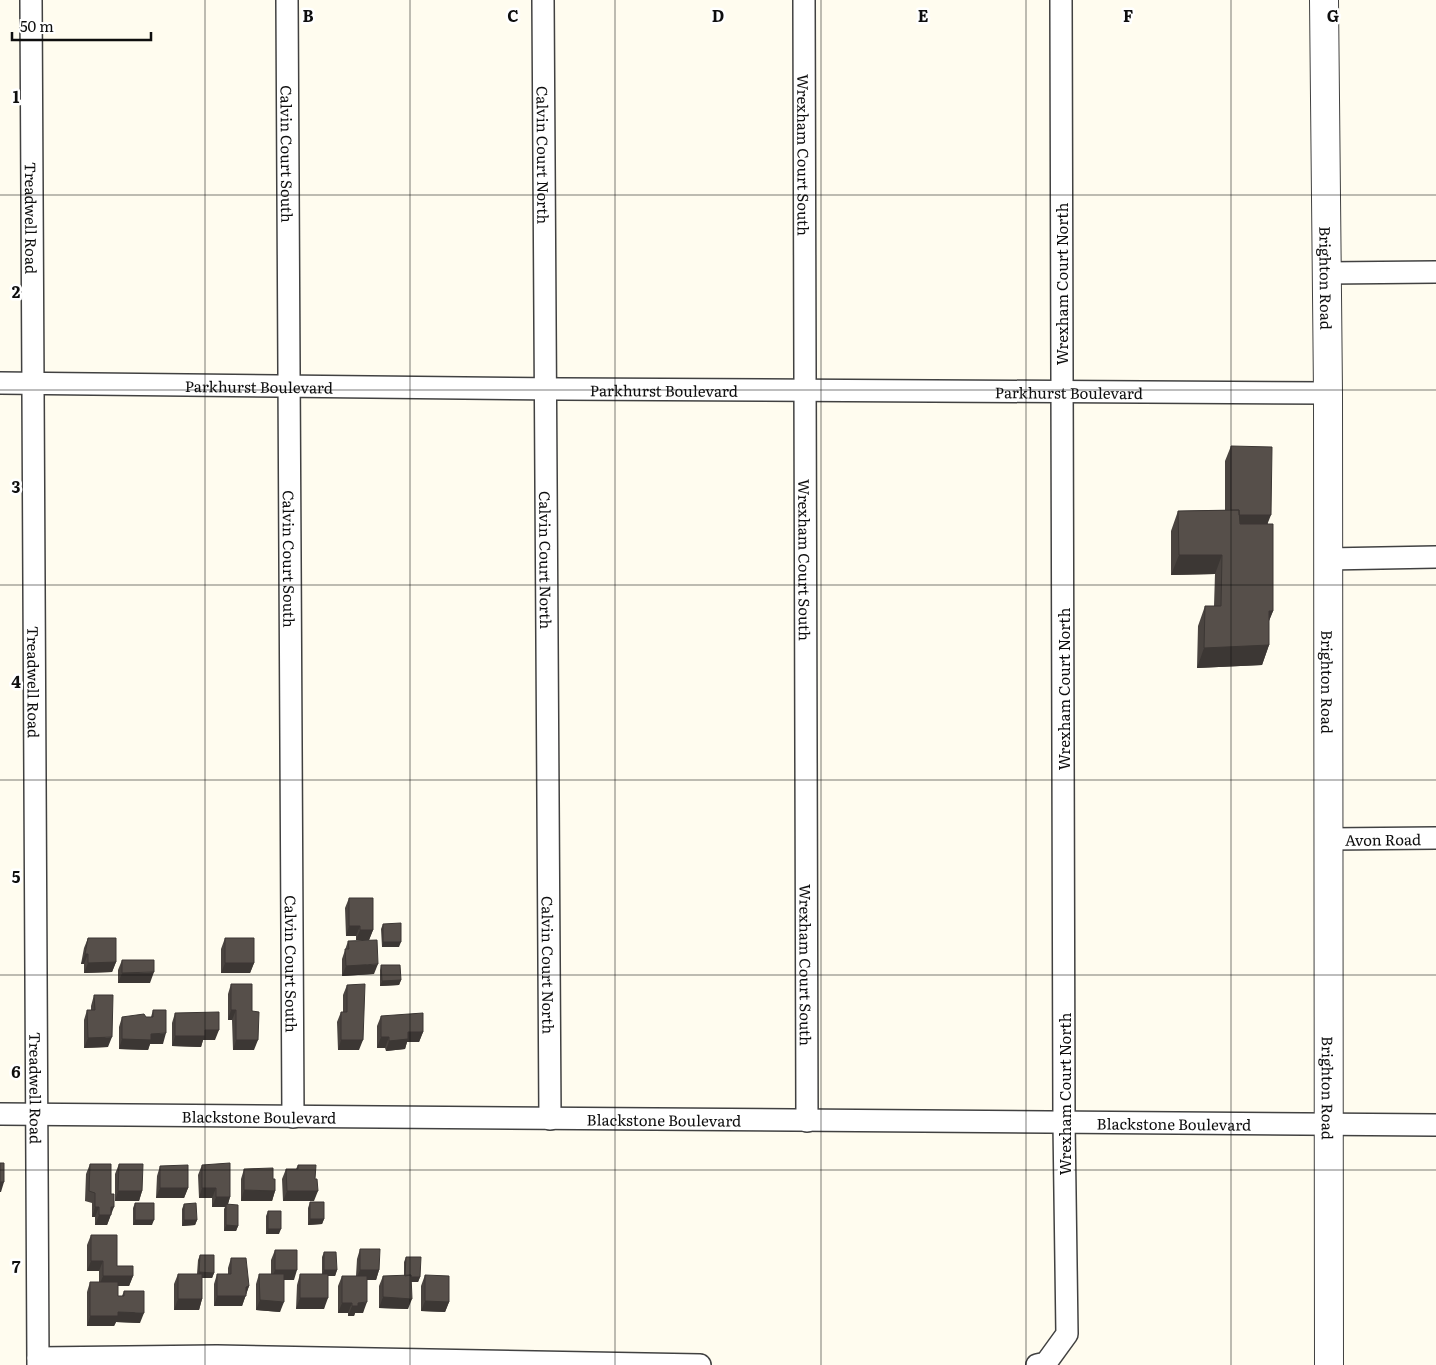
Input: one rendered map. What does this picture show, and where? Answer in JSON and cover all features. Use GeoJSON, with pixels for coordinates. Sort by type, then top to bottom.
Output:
{"type":"FeatureCollection","features":[{"type":"Feature","properties":{"kind":"street","name":"Treadwell Road"},"geometry":{"type":"LineString","coordinates":[[30,0],[38,1362]]}},
{"type":"Feature","properties":{"kind":"street","name":"Calvin Court South"},"geometry":{"type":"LineString","coordinates":[[287,0],[293,1117]]}},
{"type":"Feature","properties":{"kind":"street","name":"Calvin Court North"},"geometry":{"type":"LineString","coordinates":[[543,0],[550,1119]]}},
{"type":"Feature","properties":{"kind":"street","name":"Wrexham Court South"},"geometry":{"type":"LineString","coordinates":[[804,0],[807,1121]]}},
{"type":"Feature","properties":{"kind":"street","name":"Wrexham Court North"},"geometry":{"type":"LineString","coordinates":[[1037,1365],[1046,1363],[1067,1334],[1064,1123],[1061,0]]}},
{"type":"Feature","properties":{"kind":"street","name":"Brighton Road"},"geometry":{"type":"LineString","coordinates":[[1324,0],[1328,393],[1329,839],[1327,1125],[1329,1365]]}},
{"type":"Feature","properties":{"kind":"street"},"geometry":{"type":"LineString","coordinates":[[1326,273],[1436,272]]}},
{"type":"Feature","properties":{"kind":"street","name":"Parkhurst Boulevard"},"geometry":{"type":"LineString","coordinates":[[0,384],[1328,393]]}},
{"type":"Feature","properties":{"kind":"street"},"geometry":{"type":"LineString","coordinates":[[1327,559],[1436,557]]}},
{"type":"Feature","properties":{"kind":"street","name":"Avon Road"},"geometry":{"type":"LineString","coordinates":[[1329,839],[1436,838]]}},
{"type":"Feature","properties":{"kind":"street","name":"Blackstone Boulevard"},"geometry":{"type":"LineString","coordinates":[[0,1114],[1436,1125]]}},
{"type":"Feature","properties":{"kind":"street"},"geometry":{"type":"LineString","coordinates":[[38,1362],[217,1356],[700,1365]]}},
{"type":"Feature","properties":{"kind":"building"},"geometry":{"type":"Polygon","coordinates":[[[1231,446],[1272,447],[1271,515],[1239,515],[1239,510],[1231,510],[1231,446]]]}},
{"type":"Feature","properties":{"kind":"building"},"geometry":{"type":"Polygon","coordinates":[[[1239,510],[1240,524],[1273,524],[1273,611],[1269,611],[1269,645],[1204,648],[1205,606],[1221,606],[1222,555],[1179,555],[1178,511],[1239,510]]]}},
{"type":"Feature","properties":{"kind":"building"},"geometry":{"type":"Polygon","coordinates":[[[349,898],[373,898],[373,930],[360,930],[360,926],[349,926],[349,898]]]}},
{"type":"Feature","properties":{"kind":"building"},"geometry":{"type":"Polygon","coordinates":[[[401,923],[401,942],[383,942],[383,924],[401,923]]]}},
{"type":"Feature","properties":{"kind":"building"},"geometry":{"type":"Polygon","coordinates":[[[88,938],[116,938],[116,962],[88,963],[88,954],[85,954],[88,938]]]}},
{"type":"Feature","properties":{"kind":"building"},"geometry":{"type":"Polygon","coordinates":[[[225,938],[254,938],[254,963],[225,963],[225,938]]]}},
{"type":"Feature","properties":{"kind":"building"},"geometry":{"type":"Polygon","coordinates":[[[377,940],[378,964],[346,966],[345,949],[349,949],[348,941],[377,940]]]}},
{"type":"Feature","properties":{"kind":"building"},"geometry":{"type":"Polygon","coordinates":[[[122,960],[154,960],[154,972],[122,973],[122,960]]]}},
{"type":"Feature","properties":{"kind":"building"},"geometry":{"type":"Polygon","coordinates":[[[381,965],[400,965],[401,980],[382,981],[381,965]]]}},
{"type":"Feature","properties":{"kind":"building"},"geometry":{"type":"Polygon","coordinates":[[[231,984],[252,984],[252,1011],[259,1012],[258,1040],[236,1040],[236,1010],[231,1010],[231,984]]]}},
{"type":"Feature","properties":{"kind":"building"},"geometry":{"type":"Polygon","coordinates":[[[365,984],[363,1040],[341,1040],[341,1012],[347,1012],[347,985],[365,984]]]}},
{"type":"Feature","properties":{"kind":"building"},"geometry":{"type":"Polygon","coordinates":[[[94,995],[113,995],[112,1037],[88,1038],[87,1010],[95,1010],[94,995]]]}},
{"type":"Feature","properties":{"kind":"building"},"geometry":{"type":"Polygon","coordinates":[[[153,1010],[166,1010],[166,1033],[151,1034],[151,1040],[122,1039],[122,1017],[144,1014],[146,1017],[153,1017],[153,1010]]]}},
{"type":"Feature","properties":{"kind":"building"},"geometry":{"type":"Polygon","coordinates":[[[219,1012],[219,1030],[205,1030],[205,1036],[175,1036],[175,1013],[219,1012]]]}},
{"type":"Feature","properties":{"kind":"building"},"geometry":{"type":"Polygon","coordinates":[[[423,1013],[423,1032],[408,1032],[408,1039],[389,1041],[389,1037],[381,1037],[381,1016],[423,1013]]]}},
{"type":"Feature","properties":{"kind":"building"},"geometry":{"type":"Polygon","coordinates":[[[0,1163],[4,1163],[4,1182],[0,1182],[0,1163]]]}},
{"type":"Feature","properties":{"kind":"building"},"geometry":{"type":"Polygon","coordinates":[[[230,1163],[230,1197],[216,1197],[216,1188],[202,1188],[202,1165],[230,1163]]]}},
{"type":"Feature","properties":{"kind":"building"},"geometry":{"type":"Polygon","coordinates":[[[90,1164],[111,1164],[111,1194],[114,1194],[114,1207],[111,1207],[111,1215],[99,1215],[99,1207],[95,1207],[95,1193],[89,1191],[90,1164]]]}},
{"type":"Feature","properties":{"kind":"building"},"geometry":{"type":"Polygon","coordinates":[[[119,1164],[143,1164],[142,1191],[118,1191],[119,1164]]]}},
{"type":"Feature","properties":{"kind":"building"},"geometry":{"type":"Polygon","coordinates":[[[188,1165],[188,1188],[160,1188],[160,1166],[188,1165]]]}},
{"type":"Feature","properties":{"kind":"building"},"geometry":{"type":"Polygon","coordinates":[[[298,1165],[316,1165],[315,1179],[317,1179],[318,1191],[287,1191],[286,1169],[298,1169],[298,1165]]]}},
{"type":"Feature","properties":{"kind":"building"},"geometry":{"type":"Polygon","coordinates":[[[273,1168],[275,1191],[244,1190],[244,1169],[273,1168]]]}},
{"type":"Feature","properties":{"kind":"building"},"geometry":{"type":"Polygon","coordinates":[[[310,1202],[324,1202],[324,1219],[310,1219],[310,1202]]]}},
{"type":"Feature","properties":{"kind":"building"},"geometry":{"type":"Polygon","coordinates":[[[135,1203],[154,1203],[154,1220],[135,1220],[135,1203]]]}},
{"type":"Feature","properties":{"kind":"building"},"geometry":{"type":"Polygon","coordinates":[[[196,1203],[197,1220],[184,1220],[184,1204],[196,1203]]]}},
{"type":"Feature","properties":{"kind":"building"},"geometry":{"type":"Polygon","coordinates":[[[226,1204],[238,1205],[238,1226],[226,1225],[226,1204]]]}},
{"type":"Feature","properties":{"kind":"building"},"geometry":{"type":"Polygon","coordinates":[[[268,1211],[281,1211],[281,1229],[268,1229],[268,1211]]]}},
{"type":"Feature","properties":{"kind":"building"},"geometry":{"type":"Polygon","coordinates":[[[91,1235],[117,1235],[117,1266],[133,1266],[133,1276],[103,1276],[103,1261],[91,1261],[91,1235]]]}},
{"type":"Feature","properties":{"kind":"building"},"geometry":{"type":"Polygon","coordinates":[[[360,1249],[380,1249],[379,1270],[360,1270],[360,1249]]]}},
{"type":"Feature","properties":{"kind":"building"},"geometry":{"type":"Polygon","coordinates":[[[275,1250],[297,1250],[297,1270],[275,1270],[275,1250]]]}},
{"type":"Feature","properties":{"kind":"building"},"geometry":{"type":"Polygon","coordinates":[[[324,1252],[336,1252],[337,1270],[324,1270],[324,1252]]]}},
{"type":"Feature","properties":{"kind":"building"},"geometry":{"type":"Polygon","coordinates":[[[200,1255],[214,1255],[214,1273],[199,1272],[200,1255]]]}},
{"type":"Feature","properties":{"kind":"building"},"geometry":{"type":"Polygon","coordinates":[[[406,1257],[421,1257],[420,1277],[405,1276],[406,1257]]]}},
{"type":"Feature","properties":{"kind":"building"},"geometry":{"type":"Polygon","coordinates":[[[231,1258],[246,1258],[249,1286],[246,1287],[246,1296],[217,1296],[217,1274],[231,1274],[231,1258]]]}},
{"type":"Feature","properties":{"kind":"building"},"geometry":{"type":"Polygon","coordinates":[[[178,1274],[202,1274],[202,1299],[178,1299],[178,1274]]]}},
{"type":"Feature","properties":{"kind":"building"},"geometry":{"type":"Polygon","coordinates":[[[259,1274],[284,1274],[284,1302],[260,1300],[259,1274]]]}},
{"type":"Feature","properties":{"kind":"building"},"geometry":{"type":"Polygon","coordinates":[[[300,1274],[328,1274],[328,1298],[300,1298],[300,1274]]]}},
{"type":"Feature","properties":{"kind":"building"},"geometry":{"type":"Polygon","coordinates":[[[411,1275],[412,1299],[383,1297],[383,1276],[411,1275]]]}},
{"type":"Feature","properties":{"kind":"building"},"geometry":{"type":"Polygon","coordinates":[[[425,1275],[449,1276],[449,1302],[425,1301],[425,1275]]]}},
{"type":"Feature","properties":{"kind":"building"},"geometry":{"type":"Polygon","coordinates":[[[342,1276],[367,1276],[367,1302],[358,1303],[358,1306],[352,1306],[352,1303],[342,1303],[342,1276]]]}},
{"type":"Feature","properties":{"kind":"building"},"geometry":{"type":"Polygon","coordinates":[[[90,1282],[118,1282],[118,1296],[124,1296],[124,1291],[144,1291],[144,1313],[118,1312],[118,1316],[90,1316],[90,1282]]]}}]}
